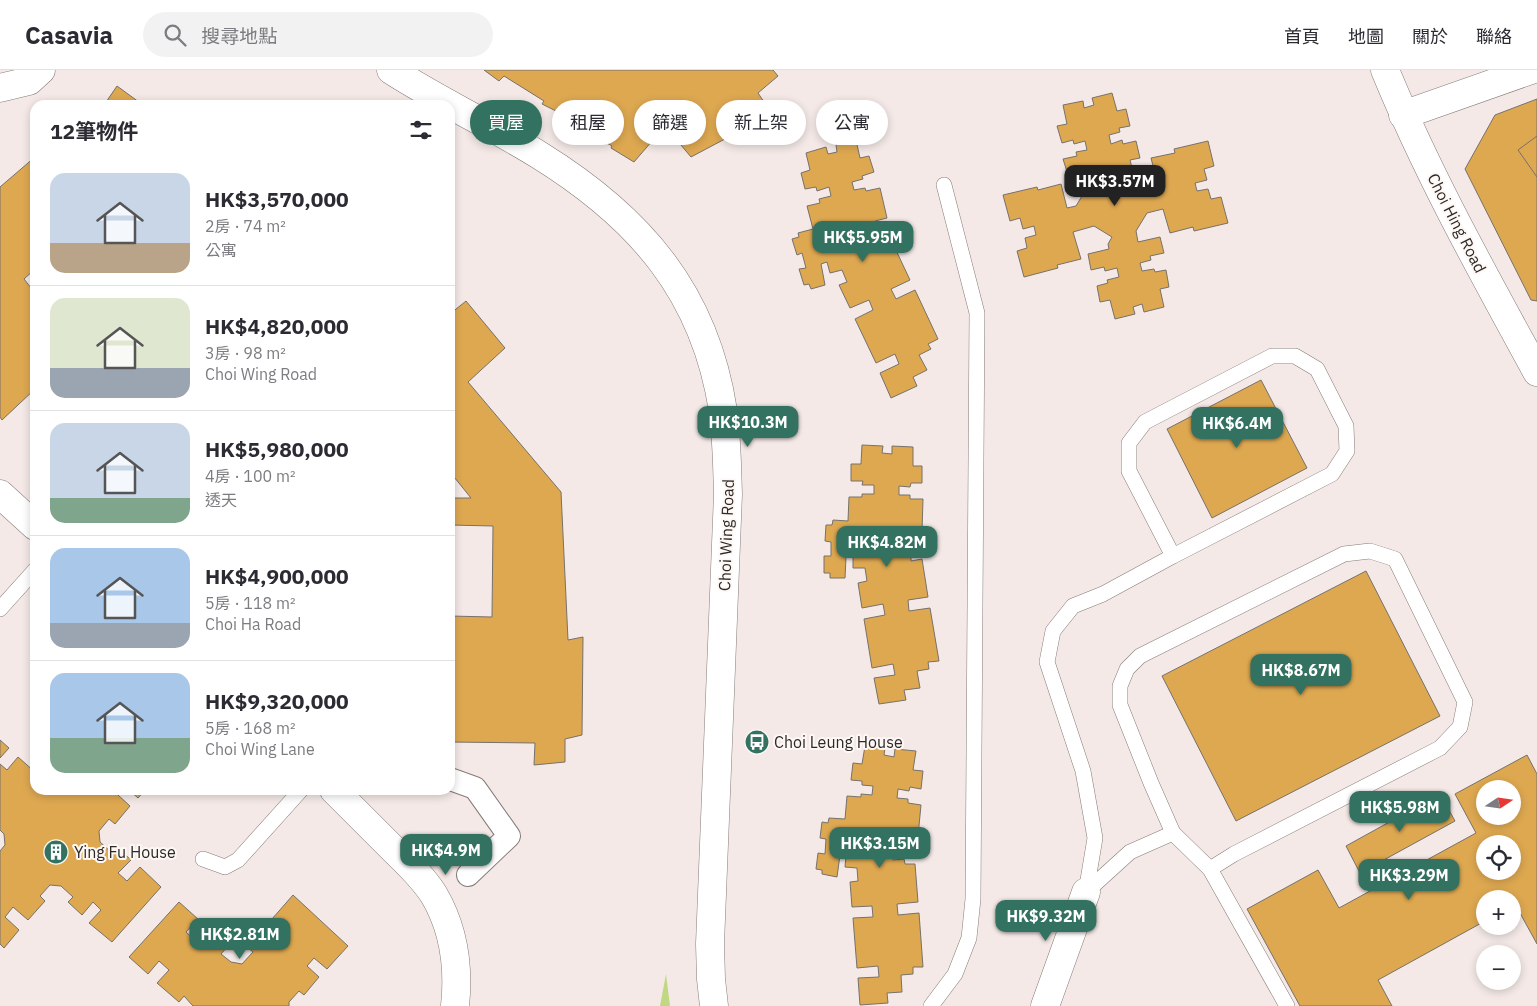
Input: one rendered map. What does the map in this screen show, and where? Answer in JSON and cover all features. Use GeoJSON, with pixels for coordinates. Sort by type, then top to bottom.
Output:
{"type":"FeatureCollection","features":[{"type":"Feature","properties":{"kind":"street","name":"Choi Wing Road"},"geometry":{"type":"LineString","coordinates":[[392,70],[443,100]]}},
{"type":"Feature","properties":{"kind":"street","name":"Choi Hing Road"},"geometry":{"type":"LineString","coordinates":[[1385,70],[1403,115],[1447,206],[1537,372]]}},
{"type":"Feature","properties":{"kind":"street"},"geometry":{"type":"LineString","coordinates":[[1403,115],[1530,70]]}},
{"type":"Feature","properties":{"kind":"street"},"geometry":{"type":"LineString","coordinates":[[0,88],[35,76]]}},
{"type":"Feature","properties":{"kind":"street"},"geometry":{"type":"LineString","coordinates":[[0,99],[35,76]]}},
{"type":"Feature","properties":{"kind":"street","name":"Choi Wing Road"},"geometry":{"type":"LineString","coordinates":[[455,107],[539,156],[578,182],[617,213],[645,240],[668,270],[687,300],[704,335],[715,372],[723,410],[728,476],[710,944],[714,1006]]}},
{"type":"Feature","properties":{"kind":"street"},"geometry":{"type":"LineString","coordinates":[[0,494],[30,521]]}},
{"type":"Feature","properties":{"kind":"street"},"geometry":{"type":"LineString","coordinates":[[455,781],[475,788],[509,836],[468,875]]}},
{"type":"Feature","properties":{"kind":"street"},"geometry":{"type":"LineString","coordinates":[[339,795],[419,875],[434,896],[444,915],[456,959],[458,984],[455,1006]]}},
{"type":"Feature","properties":{"kind":"street"},"geometry":{"type":"LineString","coordinates":[[1045,1006],[1086,892]]}},
{"type":"Feature","properties":{"kind":"lane"},"geometry":{"type":"LineString","coordinates":[[931,1006],[955,974],[969,938],[973,899],[977,313],[944,185]]}},
{"type":"Feature","properties":{"kind":"lane"},"geometry":{"type":"LineString","coordinates":[[1086,892],[1095,838],[1083,770],[1047,662],[1053,631],[1073,606],[1103,594],[1332,474],[1347,451],[1346,426],[1317,369],[1295,356],[1272,356],[1145,422],[1129,443],[1129,471],[1173,556]]}},
{"type":"Feature","properties":{"kind":"lane"},"geometry":{"type":"LineString","coordinates":[[1210,869],[1234,854],[1440,748],[1460,727],[1465,702],[1395,559],[1370,551],[1344,554],[1140,656],[1127,669],[1120,686],[1120,705],[1173,832],[1210,869],[1287,1006]]}},
{"type":"Feature","properties":{"kind":"lane"},"geometry":{"type":"LineString","coordinates":[[0,609],[30,576]]}},
{"type":"Feature","properties":{"kind":"lane"},"geometry":{"type":"LineString","coordinates":[[203,859],[225,867],[238,860],[296,795]]}},
{"type":"Feature","properties":{"kind":"lane"},"geometry":{"type":"LineString","coordinates":[[1086,892],[1130,852],[1173,832]]}},
{"type":"Feature","properties":{"kind":"green space"},"geometry":{"type":"Polygon","coordinates":[[[666,974],[670,1006],[660,1006],[666,974]]]}},
{"type":"Feature","properties":{"kind":"building"},"geometry":{"type":"Polygon","coordinates":[[[484,70],[773,70],[778,76],[758,93],[763,100],[716,100],[716,144],[691,157],[681,145],[706,145],[706,100],[634,100],[634,145],[649,145],[634,162],[611,148],[610,145],[624,145],[624,100],[552,100],[552,109],[542,104],[544,101],[504,76],[499,81],[484,70]]]}},
{"type":"Feature","properties":{"kind":"building"},"geometry":{"type":"Polygon","coordinates":[[[117,86],[136,100],[107,100],[117,86]]]}},
{"type":"Feature","properties":{"kind":"building"},"geometry":{"type":"Polygon","coordinates":[[[1112,93],[1117,111],[1126,109],[1130,126],[1119,128],[1120,132],[1109,135],[1111,144],[1122,140],[1123,144],[1136,141],[1140,158],[1130,160],[1132,168],[1123,182],[1137,190],[1158,185],[1151,158],[1175,153],[1174,149],[1208,141],[1214,166],[1204,169],[1207,180],[1195,183],[1197,191],[1208,189],[1211,199],[1221,197],[1228,223],[1194,231],[1193,227],[1170,233],[1163,209],[1147,213],[1136,231],[1138,242],[1160,237],[1164,253],[1150,256],[1151,260],[1140,263],[1142,271],[1154,269],[1155,272],[1166,270],[1169,287],[1160,289],[1164,307],[1144,312],[1142,304],[1133,307],[1135,314],[1115,319],[1110,300],[1100,302],[1097,286],[1108,283],[1107,280],[1119,277],[1117,268],[1105,271],[1104,267],[1091,270],[1088,254],[1109,249],[1108,244],[1112,237],[1094,226],[1073,232],[1081,259],[1057,265],[1058,268],[1024,277],[1017,251],[1027,248],[1025,238],[1036,235],[1034,226],[1023,229],[1020,218],[1010,221],[1003,195],[1037,187],[1038,190],[1061,184],[1067,208],[1076,206],[1088,186],[1084,172],[1068,175],[1063,159],[1077,156],[1076,152],[1087,150],[1085,141],[1074,144],[1073,140],[1062,143],[1057,126],[1067,124],[1063,105],[1083,101],[1084,108],[1094,105],[1092,98],[1112,93]]]}},
{"type":"Feature","properties":{"kind":"building"},"geometry":{"type":"Polygon","coordinates":[[[1537,99],[1537,301],[1531,300],[1465,169],[1495,115],[1537,99]]]}},
{"type":"Feature","properties":{"kind":"building"},"geometry":{"type":"Polygon","coordinates":[[[1537,136],[1537,177],[1518,150],[1537,136]]]}},
{"type":"Feature","properties":{"kind":"building"},"geometry":{"type":"Polygon","coordinates":[[[836,145],[857,145],[860,158],[869,156],[874,172],[862,176],[863,179],[852,182],[854,190],[865,188],[866,191],[880,188],[887,218],[875,221],[877,228],[867,230],[868,234],[859,236],[861,245],[862,247],[870,244],[872,249],[882,245],[885,250],[894,246],[910,280],[891,289],[896,299],[915,290],[938,339],[928,344],[931,349],[919,355],[927,370],[913,377],[917,386],[891,398],[880,373],[899,364],[895,354],[876,363],[855,319],[873,310],[869,300],[850,308],[839,285],[847,282],[842,270],[830,273],[827,262],[821,264],[825,285],[811,289],[809,284],[804,285],[799,269],[806,268],[802,253],[797,255],[792,239],[799,237],[798,233],[813,229],[807,206],[820,203],[819,199],[831,196],[829,187],[817,191],[816,187],[805,189],[801,173],[810,170],[806,153],[826,147],[828,154],[837,152],[836,145]]]}},
{"type":"Feature","properties":{"kind":"building"},"geometry":{"type":"Polygon","coordinates":[[[30,161],[30,274],[24,279],[30,287],[30,394],[2,420],[0,417],[0,187],[30,161]]]}},
{"type":"Feature","properties":{"kind":"building"},"geometry":{"type":"Polygon","coordinates":[[[466,301],[505,348],[468,382],[561,492],[568,640],[583,637],[582,735],[565,739],[565,762],[534,765],[535,743],[455,742],[455,616],[492,617],[493,526],[455,525],[455,498],[471,498],[455,478],[455,310],[466,301]]]}},
{"type":"Feature","properties":{"kind":"building"},"geometry":{"type":"Polygon","coordinates":[[[1261,380],[1307,468],[1212,518],[1167,429],[1261,380]]]}},
{"type":"Feature","properties":{"kind":"building"},"geometry":{"type":"Polygon","coordinates":[[[862,445],[883,446],[882,453],[892,454],[892,446],[913,447],[913,466],[922,466],[922,483],[911,483],[910,487],[899,486],[899,495],[910,495],[910,499],[923,499],[922,531],[910,530],[910,537],[900,536],[900,541],[890,541],[890,552],[899,551],[900,557],[911,555],[911,561],[922,559],[928,597],[908,600],[909,611],[930,608],[939,661],[928,662],[929,669],[917,671],[920,688],[904,690],[906,700],[879,704],[874,678],[895,675],[893,664],[872,668],[864,619],[885,615],[883,604],[862,608],[858,583],[867,581],[865,568],[853,568],[853,557],[846,557],[845,578],[830,578],[830,573],[824,573],[824,556],[831,556],[831,542],[825,541],[826,525],[832,525],[833,520],[848,521],[849,497],[862,497],[862,494],[874,494],[874,485],[862,485],[863,481],[851,481],[851,464],[861,464],[862,445]]]}},
{"type":"Feature","properties":{"kind":"building"},"geometry":{"type":"Polygon","coordinates":[[[1366,571],[1440,716],[1236,821],[1162,676],[1366,571]]]}},
{"type":"Feature","properties":{"kind":"building"},"geometry":{"type":"Polygon","coordinates":[[[0,740],[9,748],[0,758],[0,740]]]}},
{"type":"Feature","properties":{"kind":"building"},"geometry":{"type":"Polygon","coordinates":[[[865,746],[885,748],[884,755],[894,757],[895,749],[916,751],[913,770],[923,771],[921,789],[910,787],[909,791],[898,789],[897,798],[908,799],[908,803],[921,805],[918,836],[906,834],[905,841],[895,840],[894,844],[885,843],[884,854],[893,854],[893,860],[904,859],[905,864],[915,864],[918,902],[897,904],[898,915],[919,913],[923,967],[913,967],[913,974],[901,975],[902,992],[887,993],[888,1003],[860,1005],[858,978],[879,977],[878,966],[857,968],[853,918],[873,917],[872,906],[852,907],[850,882],[858,881],[857,868],[845,867],[846,856],[840,855],[837,877],[822,874],[822,870],[816,869],[818,853],[825,854],[826,839],[820,838],[822,822],[828,823],[829,818],[845,819],[847,796],[861,797],[861,794],[872,795],[873,786],[862,785],[862,781],[851,780],[853,763],[862,764],[865,746]]]}},
{"type":"Feature","properties":{"kind":"building"},"geometry":{"type":"Polygon","coordinates":[[[1527,755],[1537,774],[1537,944],[1521,915],[1521,890],[1476,890],[1476,926],[1378,980],[1392,1006],[1300,1006],[1247,909],[1318,870],[1339,908],[1476,833],[1455,794],[1476,783],[1476,825],[1521,825],[1521,780],[1481,780],[1527,755]]]}},
{"type":"Feature","properties":{"kind":"building","name":"Ying Fu House"},"geometry":{"type":"Polygon","coordinates":[[[18,757],[30,768],[30,795],[118,795],[130,806],[115,824],[109,819],[99,831],[100,842],[112,853],[117,847],[131,860],[118,873],[127,881],[140,867],[161,887],[112,942],[89,923],[101,910],[93,902],[82,915],[68,902],[73,897],[61,886],[50,885],[40,896],[45,901],[28,920],[13,907],[5,917],[19,930],[4,948],[0,944],[0,851],[5,845],[4,834],[0,830],[0,764],[7,770],[18,757]]]}},
{"type":"Feature","properties":{"kind":"building"},"geometry":{"type":"Polygon","coordinates":[[[1440,794],[1455,821],[1360,873],[1346,846],[1440,794]]]}},
{"type":"Feature","properties":{"kind":"building"},"geometry":{"type":"Polygon","coordinates":[[[293,895],[348,946],[327,969],[314,958],[307,966],[319,977],[304,995],[299,991],[289,1002],[289,1006],[193,1006],[184,996],[179,1002],[157,983],[169,970],[159,961],[148,974],[129,957],[179,902],[198,919],[186,932],[196,941],[208,928],[228,946],[221,954],[231,962],[242,964],[253,952],[247,947],[264,927],[279,941],[287,933],[272,919],[293,895]]]}},
{"type":"Feature","properties":{"kind":"place","name":"Choi Leung House"},"geometry":{"type":"Point","coordinates":[757,742]}},
{"type":"Feature","properties":{"kind":"place","name":"Ying Fu House"},"geometry":{"type":"Point","coordinates":[56,852]}}]}
